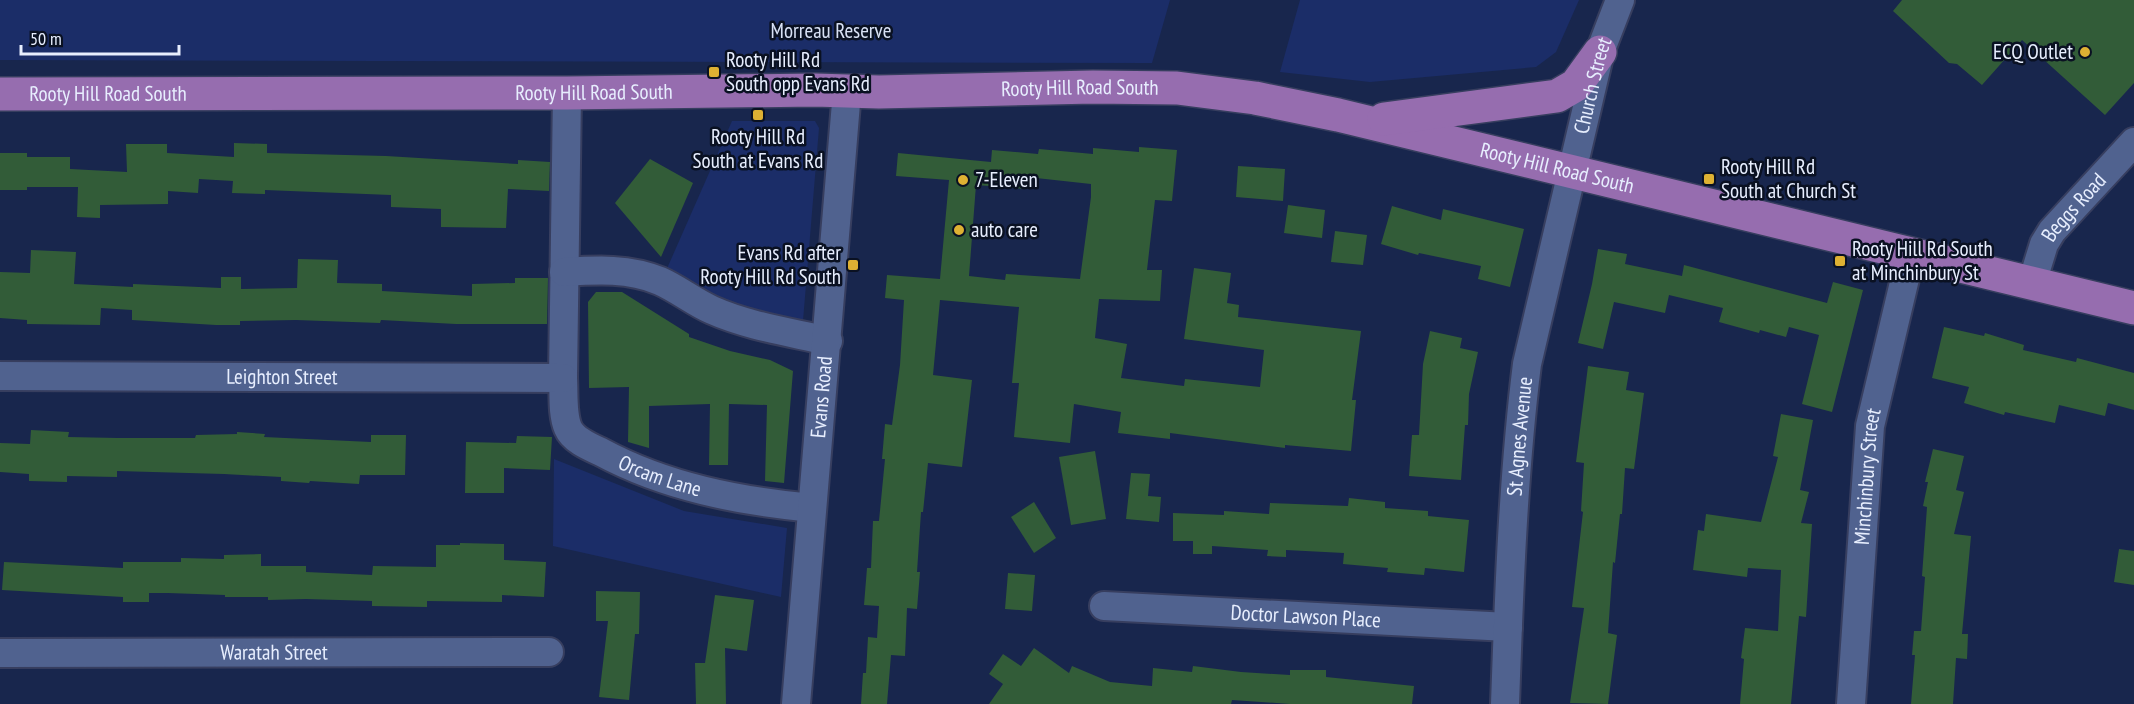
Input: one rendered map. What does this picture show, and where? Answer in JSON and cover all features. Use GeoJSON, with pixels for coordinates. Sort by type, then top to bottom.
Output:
{"type":"FeatureCollection","features":[{"type":"Feature","properties":{"kind":"main road"},"geometry":{"type":"LineString","coordinates":[[1365,121],[1557,96],[1576,85],[1600,52]]}},
{"type":"Feature","properties":{"kind":"main road","name":"Rooty Hill Road South"},"geometry":{"type":"LineString","coordinates":[[0,94],[567,93],[1177,88],[1255,98],[1365,121],[2134,308]]}},
{"type":"Feature","properties":{"kind":"street","name":"Church Street"},"geometry":{"type":"LineString","coordinates":[[1571,172],[1600,52],[1620,0]]}},
{"type":"Feature","properties":{"kind":"street","name":"Evans Road"},"geometry":{"type":"LineString","coordinates":[[796,704],[847,91]]}},
{"type":"Feature","properties":{"kind":"street"},"geometry":{"type":"LineString","coordinates":[[563,378],[567,93]]}},
{"type":"Feature","properties":{"kind":"street","name":"Beggs Road"},"geometry":{"type":"LineString","coordinates":[[2032,283],[2044,244],[2052,231],[2134,142]]}},
{"type":"Feature","properties":{"kind":"street","name":"St Agnes Avenue"},"geometry":{"type":"LineString","coordinates":[[1505,704],[1522,406],[1527,364],[1571,172]]}},
{"type":"Feature","properties":{"kind":"street","name":"Minchinbury Street"},"geometry":{"type":"LineString","coordinates":[[1851,704],[1870,426],[1911,253]]}},
{"type":"Feature","properties":{"kind":"street"},"geometry":{"type":"LineString","coordinates":[[564,272],[596,270],[627,272],[662,282],[712,310],[746,322],[828,341]]}},
{"type":"Feature","properties":{"kind":"street","name":"Leighton Street"},"geometry":{"type":"LineString","coordinates":[[0,376],[563,378]]}},
{"type":"Feature","properties":{"kind":"street","name":"Orcam Lane"},"geometry":{"type":"LineString","coordinates":[[563,378],[564,408],[568,430],[581,442],[621,463],[653,476],[718,494],[757,502],[812,508]]}},
{"type":"Feature","properties":{"kind":"street","name":"Doctor Lawson Place"},"geometry":{"type":"LineString","coordinates":[[1104,606],[1508,627]]}},
{"type":"Feature","properties":{"kind":"street","name":"Waratah Street"},"geometry":{"type":"LineString","coordinates":[[0,653],[549,652]]}},
{"type":"Feature","properties":{"kind":"green space","name":"Morreau Reserve"},"geometry":{"type":"Polygon","coordinates":[[[0,0],[1170,0],[1152,63],[0,60],[0,0]]]}},
{"type":"Feature","properties":{"kind":"green space"},"geometry":{"type":"Polygon","coordinates":[[[1300,0],[1579,0],[1556,52],[1536,67],[1370,82],[1280,72],[1300,0]]]}},
{"type":"Feature","properties":{"kind":"green space"},"geometry":{"type":"Polygon","coordinates":[[[732,121],[815,121],[819,128],[803,321],[733,309],[665,273],[732,121]]]}},
{"type":"Feature","properties":{"kind":"green space"},"geometry":{"type":"Polygon","coordinates":[[[554,459],[684,511],[787,528],[781,597],[553,546],[554,459]]]}},
{"type":"Feature","properties":{"kind":"building","name":"ECQ Outlet"},"geometry":{"type":"Polygon","coordinates":[[[1902,0],[2134,0],[2134,83],[2105,115],[2022,40],[1982,85],[1957,64],[1949,63],[1893,11],[1902,0]]]}},
{"type":"Feature","properties":{"kind":"building"},"geometry":{"type":"Polygon","coordinates":[[[234,143],[267,144],[267,153],[386,156],[518,164],[518,160],[550,162],[549,191],[508,189],[506,228],[441,227],[441,209],[391,207],[391,195],[265,190],[265,194],[232,193],[233,181],[199,179],[198,193],[168,191],[168,204],[100,205],[100,218],[77,217],[78,187],[27,187],[27,190],[0,190],[0,153],[27,153],[27,157],[70,157],[70,169],[127,172],[126,144],[167,144],[167,153],[234,157],[234,143]]]}},
{"type":"Feature","properties":{"kind":"building"},"geometry":{"type":"Polygon","coordinates":[[[1139,147],[1177,150],[1172,201],[1155,200],[1147,270],[1162,270],[1160,301],[1099,299],[1095,338],[1127,344],[1121,378],[1184,386],[1185,379],[1260,387],[1264,350],[1184,339],[1194,268],[1231,273],[1227,303],[1239,305],[1238,317],[1361,331],[1352,400],[1356,400],[1351,451],[1285,445],[1285,448],[1170,433],[1170,439],[1118,433],[1121,412],[1074,404],[1070,443],[1014,437],[1019,383],[1012,383],[1019,307],[940,300],[933,375],[972,380],[962,467],[928,463],[923,512],[921,512],[917,609],[907,608],[905,656],[891,655],[887,704],[861,704],[868,637],[877,638],[879,606],[864,605],[867,568],[871,568],[873,521],[879,521],[885,459],[882,459],[885,424],[892,425],[900,365],[904,300],[885,298],[887,275],[940,279],[949,180],[896,176],[898,153],[991,162],[992,150],[1038,154],[1039,149],[1093,154],[1093,148],[1139,152],[1139,147]],[[1027,177],[1026,189],[976,185],[969,276],[1005,280],[1006,274],[1080,279],[1091,184],[1027,177]]]}},
{"type":"Feature","properties":{"kind":"building"},"geometry":{"type":"Polygon","coordinates":[[[650,159],[693,183],[661,257],[615,203],[650,159]]]}},
{"type":"Feature","properties":{"kind":"building"},"geometry":{"type":"Polygon","coordinates":[[[1238,166],[1285,169],[1283,201],[1236,197],[1238,166]]]}},
{"type":"Feature","properties":{"kind":"building"},"geometry":{"type":"Polygon","coordinates":[[[1288,205],[1325,210],[1322,238],[1284,233],[1288,205]]]}},
{"type":"Feature","properties":{"kind":"building"},"geometry":{"type":"Polygon","coordinates":[[[1392,206],[1441,220],[1443,209],[1524,229],[1510,287],[1478,279],[1481,266],[1419,253],[1418,255],[1381,244],[1392,206]]]}},
{"type":"Feature","properties":{"kind":"building"},"geometry":{"type":"Polygon","coordinates":[[[1335,231],[1367,235],[1363,265],[1331,262],[1335,231]]]}},
{"type":"Feature","properties":{"kind":"building"},"geometry":{"type":"Polygon","coordinates":[[[1598,249],[1627,254],[1625,264],[1682,276],[1684,265],[1827,303],[1833,282],[1863,290],[1832,412],[1802,404],[1819,335],[1789,327],[1786,337],[1760,330],[1759,333],[1719,322],[1723,308],[1669,295],[1665,313],[1614,302],[1603,349],[1578,343],[1598,249]]]}},
{"type":"Feature","properties":{"kind":"building"},"geometry":{"type":"Polygon","coordinates":[[[31,250],[76,252],[74,284],[221,288],[221,277],[241,277],[241,289],[297,288],[298,259],[338,260],[337,283],[382,284],[382,291],[472,296],[472,284],[515,283],[515,278],[548,278],[547,324],[296,320],[240,321],[240,325],[216,325],[132,320],[132,310],[101,308],[100,325],[27,324],[27,320],[0,318],[0,272],[30,273],[31,250]]]}},
{"type":"Feature","properties":{"kind":"building"},"geometry":{"type":"Polygon","coordinates":[[[596,292],[622,292],[689,334],[689,337],[730,351],[770,360],[793,371],[784,483],[765,481],[767,405],[729,404],[728,465],[709,465],[710,404],[649,406],[649,448],[628,442],[629,387],[589,388],[588,302],[596,292]]]}},
{"type":"Feature","properties":{"kind":"building"},"geometry":{"type":"Polygon","coordinates":[[[1944,327],[1984,336],[1985,333],[2024,345],[2023,350],[2076,362],[2077,358],[2134,373],[2134,410],[2108,403],[2105,416],[2059,405],[2055,423],[2005,412],[2004,415],[1964,403],[1969,387],[1932,378],[1944,327]]]}},
{"type":"Feature","properties":{"kind":"building"},"geometry":{"type":"Polygon","coordinates":[[[1430,331],[1462,338],[1460,348],[1478,352],[1469,394],[1468,425],[1465,425],[1461,480],[1409,476],[1412,435],[1419,435],[1423,364],[1430,331]]]}},
{"type":"Feature","properties":{"kind":"building"},"geometry":{"type":"Polygon","coordinates":[[[1588,366],[1629,372],[1626,390],[1644,393],[1634,469],[1625,468],[1622,514],[1620,514],[1615,563],[1613,562],[1608,633],[1617,635],[1608,704],[1570,703],[1584,608],[1572,607],[1583,512],[1581,511],[1584,463],[1576,462],[1588,366]]]}},
{"type":"Feature","properties":{"kind":"building"},"geometry":{"type":"Polygon","coordinates":[[[1781,414],[1813,420],[1800,490],[1809,492],[1801,523],[1812,524],[1806,617],[1799,616],[1791,704],[1740,704],[1744,659],[1741,658],[1745,628],[1778,631],[1781,570],[1748,568],[1747,577],[1693,570],[1698,530],[1704,531],[1706,514],[1761,522],[1778,457],[1773,456],[1781,414]]]}},
{"type":"Feature","properties":{"kind":"building"},"geometry":{"type":"Polygon","coordinates":[[[31,430],[69,432],[68,437],[195,438],[196,435],[237,434],[237,432],[265,434],[264,437],[371,442],[371,435],[406,435],[405,475],[360,475],[359,484],[281,481],[281,477],[117,471],[117,477],[67,476],[67,482],[29,481],[29,474],[0,472],[0,443],[30,444],[31,430]]]}},
{"type":"Feature","properties":{"kind":"building"},"geometry":{"type":"Polygon","coordinates":[[[517,436],[552,437],[550,470],[504,468],[504,493],[465,493],[466,442],[516,443],[517,436]]]}},
{"type":"Feature","properties":{"kind":"building"},"geometry":{"type":"Polygon","coordinates":[[[1933,449],[1964,456],[1956,490],[1964,492],[1954,534],[1971,536],[1962,634],[1968,634],[1967,659],[1956,658],[1953,704],[1911,704],[1915,655],[1912,655],[1914,631],[1921,631],[1925,577],[1922,576],[1927,507],[1923,506],[1928,482],[1925,482],[1933,449]]]}},
{"type":"Feature","properties":{"kind":"building"},"geometry":{"type":"Polygon","coordinates":[[[1095,451],[1106,519],[1071,525],[1059,457],[1095,451]]]}},
{"type":"Feature","properties":{"kind":"building"},"geometry":{"type":"Polygon","coordinates":[[[1131,473],[1150,474],[1148,496],[1161,497],[1159,522],[1126,519],[1131,473]]]}},
{"type":"Feature","properties":{"kind":"building"},"geometry":{"type":"Polygon","coordinates":[[[1349,498],[1385,502],[1385,508],[1428,511],[1428,516],[1469,520],[1464,572],[1425,568],[1424,575],[1387,572],[1388,568],[1343,564],[1344,553],[1286,550],[1286,557],[1267,556],[1268,550],[1212,546],[1212,554],[1193,554],[1193,541],[1173,541],[1173,513],[1224,515],[1224,511],[1269,514],[1270,503],[1348,506],[1349,498]]]}},
{"type":"Feature","properties":{"kind":"building"},"geometry":{"type":"Polygon","coordinates":[[[1034,502],[1056,538],[1034,553],[1011,517],[1034,502]]]}},
{"type":"Feature","properties":{"kind":"building"},"geometry":{"type":"Polygon","coordinates":[[[460,543],[504,544],[504,560],[546,562],[544,597],[502,595],[502,602],[427,601],[427,607],[372,606],[372,601],[268,600],[268,597],[168,593],[149,593],[149,602],[123,602],[123,597],[2,590],[4,562],[123,568],[123,562],[181,562],[181,558],[224,559],[224,555],[261,554],[261,566],[306,566],[306,572],[372,575],[373,566],[436,567],[436,545],[460,545],[460,543]]]}},
{"type":"Feature","properties":{"kind":"building"},"geometry":{"type":"Polygon","coordinates":[[[2119,549],[2134,551],[2134,585],[2114,582],[2119,549]]]}},
{"type":"Feature","properties":{"kind":"building"},"geometry":{"type":"Polygon","coordinates":[[[1008,573],[1035,575],[1032,611],[1005,609],[1008,573]]]}},
{"type":"Feature","properties":{"kind":"building"},"geometry":{"type":"Polygon","coordinates":[[[596,591],[640,592],[639,634],[635,634],[629,700],[599,697],[608,621],[596,621],[596,591]]]}},
{"type":"Feature","properties":{"kind":"building"},"geometry":{"type":"Polygon","coordinates":[[[715,595],[754,600],[747,651],[725,648],[726,704],[696,704],[695,663],[705,663],[715,595]]]}},
{"type":"Feature","properties":{"kind":"building"},"geometry":{"type":"Polygon","coordinates":[[[1034,648],[1069,673],[1072,666],[1110,682],[1152,686],[1153,668],[1192,672],[1193,666],[1290,675],[1290,670],[1326,670],[1326,677],[1414,686],[1412,704],[1290,704],[1232,700],[1231,704],[989,704],[1003,684],[989,674],[1003,654],[1021,666],[1034,648]]]}},
{"type":"Feature","properties":{"kind":"place","name":"ECQ Outlet"},"geometry":{"type":"Point","coordinates":[2085,52]}},
{"type":"Feature","properties":{"kind":"place","name":"Rooty Hill Rd South opp Evans Rd"},"geometry":{"type":"Point","coordinates":[714,72]}},
{"type":"Feature","properties":{"kind":"place","name":"Rooty Hill Rd South at Evans Rd"},"geometry":{"type":"Point","coordinates":[758,115]}},
{"type":"Feature","properties":{"kind":"place","name":"Rooty Hill Rd South at Church St"},"geometry":{"type":"Point","coordinates":[1709,179]}},
{"type":"Feature","properties":{"kind":"place","name":"7-Eleven"},"geometry":{"type":"Point","coordinates":[963,180]}},
{"type":"Feature","properties":{"kind":"place","name":"auto care"},"geometry":{"type":"Point","coordinates":[959,230]}},
{"type":"Feature","properties":{"kind":"place","name":"Rooty Hill Rd South at Minchinbury St"},"geometry":{"type":"Point","coordinates":[1840,261]}},
{"type":"Feature","properties":{"kind":"place","name":"Evans Rd after Rooty Hill Rd South"},"geometry":{"type":"Point","coordinates":[853,265]}}]}
